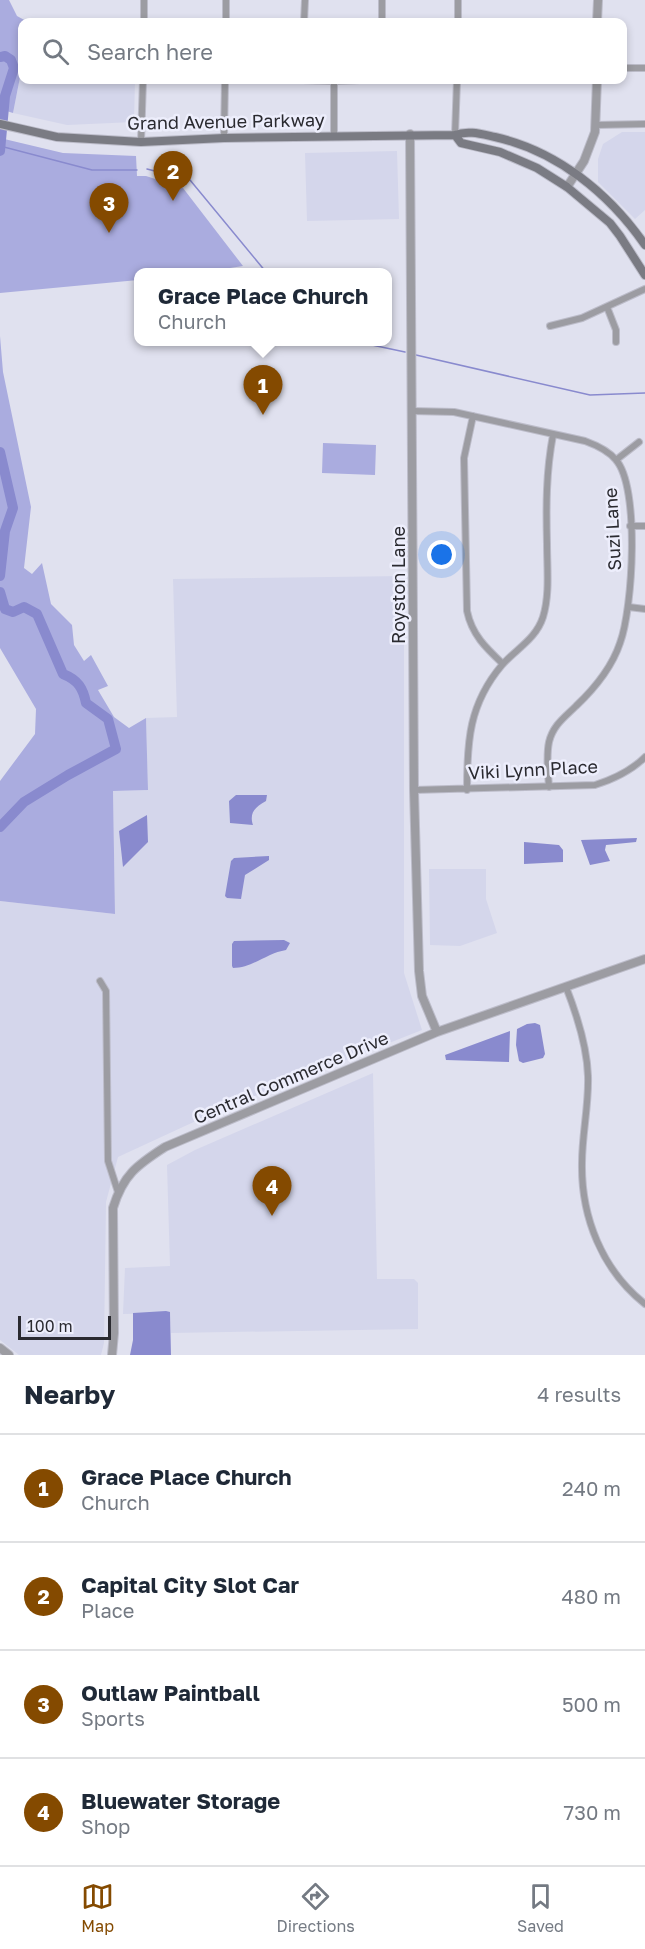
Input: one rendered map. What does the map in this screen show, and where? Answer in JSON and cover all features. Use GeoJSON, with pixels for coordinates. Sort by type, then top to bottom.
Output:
{"type":"FeatureCollection","features":[{"type":"Feature","properties":{"kind":"main road","name":"Grand Avenue Parkway"},"geometry":{"type":"LineString","coordinates":[[0,124],[57,137],[141,142],[224,138],[455,135],[465,131],[501,138],[537,151],[576,174],[621,213],[645,244]]}},
{"type":"Feature","properties":{"kind":"main road","name":"Grand Avenue Parkway"},"geometry":{"type":"LineString","coordinates":[[455,135],[461,142],[500,152],[527,163],[567,187],[610,223],[645,275]]}},
{"type":"Feature","properties":{"kind":"street"},"geometry":{"type":"LineString","coordinates":[[144,0],[144,18]]}},
{"type":"Feature","properties":{"kind":"street"},"geometry":{"type":"LineString","coordinates":[[226,0],[226,18]]}},
{"type":"Feature","properties":{"kind":"street"},"geometry":{"type":"LineString","coordinates":[[304,18],[305,0]]}},
{"type":"Feature","properties":{"kind":"street"},"geometry":{"type":"LineString","coordinates":[[382,0],[382,18]]}},
{"type":"Feature","properties":{"kind":"street"},"geometry":{"type":"LineString","coordinates":[[458,18],[459,0]]}},
{"type":"Feature","properties":{"kind":"street"},"geometry":{"type":"LineString","coordinates":[[597,18],[598,0]]}},
{"type":"Feature","properties":{"kind":"street"},"geometry":{"type":"LineString","coordinates":[[627,68],[645,68]]}},
{"type":"Feature","properties":{"kind":"street"},"geometry":{"type":"LineString","coordinates":[[141,142],[143,84]]}},
{"type":"Feature","properties":{"kind":"street"},"geometry":{"type":"LineString","coordinates":[[224,138],[225,84]]}},
{"type":"Feature","properties":{"kind":"street"},"geometry":{"type":"LineString","coordinates":[[334,84],[334,136]]}},
{"type":"Feature","properties":{"kind":"street"},"geometry":{"type":"LineString","coordinates":[[455,135],[457,84]]}},
{"type":"Feature","properties":{"kind":"street"},"geometry":{"type":"LineString","coordinates":[[567,187],[592,142],[596,125],[597,84]]}},
{"type":"Feature","properties":{"kind":"street"},"geometry":{"type":"LineString","coordinates":[[596,125],[645,124]]}},
{"type":"Feature","properties":{"kind":"street","name":"Royston Lane"},"geometry":{"type":"LineString","coordinates":[[410,134],[414,790],[420,985],[436,1032]]}},
{"type":"Feature","properties":{"kind":"street"},"geometry":{"type":"LineString","coordinates":[[550,326],[582,318],[645,289]]}},
{"type":"Feature","properties":{"kind":"street"},"geometry":{"type":"LineString","coordinates":[[607,307],[616,330],[616,342]]}},
{"type":"Feature","properties":{"kind":"street"},"geometry":{"type":"LineString","coordinates":[[412,411],[453,412],[585,441],[601,448],[616,460],[639,442]]}},
{"type":"Feature","properties":{"kind":"street"},"geometry":{"type":"LineString","coordinates":[[473,416],[464,458],[467,611],[477,639],[503,664]]}},
{"type":"Feature","properties":{"kind":"street"},"geometry":{"type":"LineString","coordinates":[[467,790],[466,753],[474,714],[490,682],[503,664],[533,636],[542,619],[547,597],[546,492],[553,435]]}},
{"type":"Feature","properties":{"kind":"street","name":"Suzi Lane"},"geometry":{"type":"LineString","coordinates":[[549,787],[549,741],[562,718],[598,683],[609,666],[620,643],[629,607],[629,490],[625,475],[616,460]]}},
{"type":"Feature","properties":{"kind":"street"},"geometry":{"type":"LineString","coordinates":[[630,526],[645,526]]}},
{"type":"Feature","properties":{"kind":"street"},"geometry":{"type":"LineString","coordinates":[[629,607],[645,609]]}},
{"type":"Feature","properties":{"kind":"street","name":"Viki Lynn Place"},"geometry":{"type":"LineString","coordinates":[[414,790],[595,785],[612,780],[644,759]]}},
{"type":"Feature","properties":{"kind":"street","name":"Central Commerce Drive"},"geometry":{"type":"LineString","coordinates":[[112,1355],[114,1333],[113,1208],[125,1179],[141,1162],[165,1147],[436,1032],[645,959]]}},
{"type":"Feature","properties":{"kind":"street"},"geometry":{"type":"LineString","coordinates":[[100,981],[106,991],[108,1161],[118,1192]]}},
{"type":"Feature","properties":{"kind":"street"},"geometry":{"type":"LineString","coordinates":[[566,987],[582,1033],[587,1062],[582,1162],[582,1190],[587,1217],[609,1265],[623,1283],[645,1304]]}},
{"type":"Feature","properties":{"kind":"street"},"geometry":{"type":"LineString","coordinates":[[0,1348],[9,1355]]}},
{"type":"Feature","properties":{"kind":"shaded area"},"geometry":{"type":"Polygon","coordinates":[[[0,0],[9,0],[17,16],[21,18],[18,18],[19,84],[13,113],[0,109],[0,0]]]}},
{"type":"Feature","properties":{"kind":"shaded area"},"geometry":{"type":"Polygon","coordinates":[[[19,84],[135,84],[134,122],[67,125],[13,113],[19,84]]]}},
{"type":"Feature","properties":{"kind":"shaded area"},"geometry":{"type":"Polygon","coordinates":[[[622,132],[645,132],[645,210],[635,219],[598,182],[598,159],[603,144],[622,132]]]}},
{"type":"Feature","properties":{"kind":"shaded area"},"geometry":{"type":"Polygon","coordinates":[[[0,138],[63,153],[136,156],[137,176],[146,176],[183,188],[243,266],[134,268],[134,280],[0,293],[0,138]]]}},
{"type":"Feature","properties":{"kind":"shaded area"},"geometry":{"type":"Polygon","coordinates":[[[397,151],[399,219],[307,221],[305,153],[397,151]]]}},
{"type":"Feature","properties":{"kind":"shaded area"},"geometry":{"type":"Polygon","coordinates":[[[0,336],[3,372],[31,507],[24,568],[32,574],[42,563],[51,604],[72,625],[74,645],[84,661],[91,655],[108,686],[98,690],[114,717],[129,728],[146,718],[148,790],[113,791],[115,914],[0,901],[0,781],[35,734],[36,709],[0,648],[0,336]]]}},
{"type":"Feature","properties":{"kind":"shaded area"},"geometry":{"type":"Polygon","coordinates":[[[323,443],[376,445],[375,475],[322,473],[323,443]]]}},
{"type":"Feature","properties":{"kind":"shaded area"},"geometry":{"type":"Polygon","coordinates":[[[404,576],[404,973],[422,1030],[224,1108],[118,1157],[106,1202],[104,1343],[101,1355],[19,1355],[0,1340],[0,901],[115,914],[113,791],[148,790],[146,718],[177,717],[173,579],[404,576]]]}},
{"type":"Feature","properties":{"kind":"shaded area"},"geometry":{"type":"Polygon","coordinates":[[[236,795],[267,795],[266,801],[252,814],[253,825],[230,823],[229,801],[236,795]]]}},
{"type":"Feature","properties":{"kind":"shaded area"},"geometry":{"type":"Polygon","coordinates":[[[147,815],[148,842],[123,867],[119,831],[147,815]]]}},
{"type":"Feature","properties":{"kind":"shaded area"},"geometry":{"type":"Polygon","coordinates":[[[637,838],[636,842],[606,845],[605,850],[610,861],[590,865],[581,840],[637,838]]]}},
{"type":"Feature","properties":{"kind":"shaded area"},"geometry":{"type":"Polygon","coordinates":[[[524,842],[559,845],[563,850],[563,862],[524,864],[524,842]]]}},
{"type":"Feature","properties":{"kind":"shaded area"},"geometry":{"type":"Polygon","coordinates":[[[269,856],[269,860],[245,875],[241,899],[225,896],[231,861],[234,858],[269,856]]]}},
{"type":"Feature","properties":{"kind":"shaded area"},"geometry":{"type":"Polygon","coordinates":[[[429,869],[486,869],[486,899],[497,933],[460,946],[430,945],[429,869]]]}},
{"type":"Feature","properties":{"kind":"shaded area"},"geometry":{"type":"Polygon","coordinates":[[[284,940],[290,943],[286,950],[247,966],[233,968],[232,944],[234,941],[284,940]]]}},
{"type":"Feature","properties":{"kind":"shaded area"},"geometry":{"type":"Polygon","coordinates":[[[535,1023],[540,1025],[545,1054],[543,1058],[523,1063],[519,1061],[516,1045],[517,1029],[535,1023]]]}},
{"type":"Feature","properties":{"kind":"shaded area"},"geometry":{"type":"Polygon","coordinates":[[[510,1031],[509,1062],[446,1060],[445,1055],[510,1031]]]}},
{"type":"Feature","properties":{"kind":"shaded area"},"geometry":{"type":"Polygon","coordinates":[[[373,1073],[377,1279],[414,1279],[418,1283],[418,1329],[171,1333],[170,1313],[123,1314],[125,1268],[170,1266],[167,1165],[195,1150],[373,1073]]]}},
{"type":"Feature","properties":{"kind":"shaded area"},"geometry":{"type":"Polygon","coordinates":[[[170,1312],[171,1355],[130,1355],[133,1340],[133,1313],[170,1312]]]}},
{"type":"Feature","properties":{"kind":"waterway"},"geometry":{"type":"LineString","coordinates":[[0,57],[5,56],[11,60],[14,68],[5,96],[0,151]]}},
{"type":"Feature","properties":{"kind":"waterway"},"geometry":{"type":"LineString","coordinates":[[0,146],[92,170],[137,170]]}},
{"type":"Feature","properties":{"kind":"waterway"},"geometry":{"type":"LineString","coordinates":[[147,169],[190,180],[263,268]]}},
{"type":"Feature","properties":{"kind":"waterway"},"geometry":{"type":"LineString","coordinates":[[377,346],[405,352]]}},
{"type":"Feature","properties":{"kind":"waterway"},"geometry":{"type":"LineString","coordinates":[[416,355],[590,395],[645,393]]}},
{"type":"Feature","properties":{"kind":"waterway"},"geometry":{"type":"LineString","coordinates":[[0,452],[13,508],[5,531],[0,576]]}},
{"type":"Feature","properties":{"kind":"waterway"},"geometry":{"type":"LineString","coordinates":[[0,592],[5,609],[13,612],[24,607],[37,614],[63,674],[79,685],[86,703],[108,719],[116,749],[24,802],[0,827]]}},
{"type":"Feature","properties":{"kind":"place","name":"Capital City Slot Car"},"geometry":{"type":"Point","coordinates":[173,201]}},
{"type":"Feature","properties":{"kind":"place","name":"Outlaw Paintball"},"geometry":{"type":"Point","coordinates":[109,233]}},
{"type":"Feature","properties":{"kind":"place","name":"Grace Place Church"},"geometry":{"type":"Point","coordinates":[263,415]}},
{"type":"Feature","properties":{"kind":"place","name":"Bluewater Storage"},"geometry":{"type":"Point","coordinates":[272,1216]}}]}
